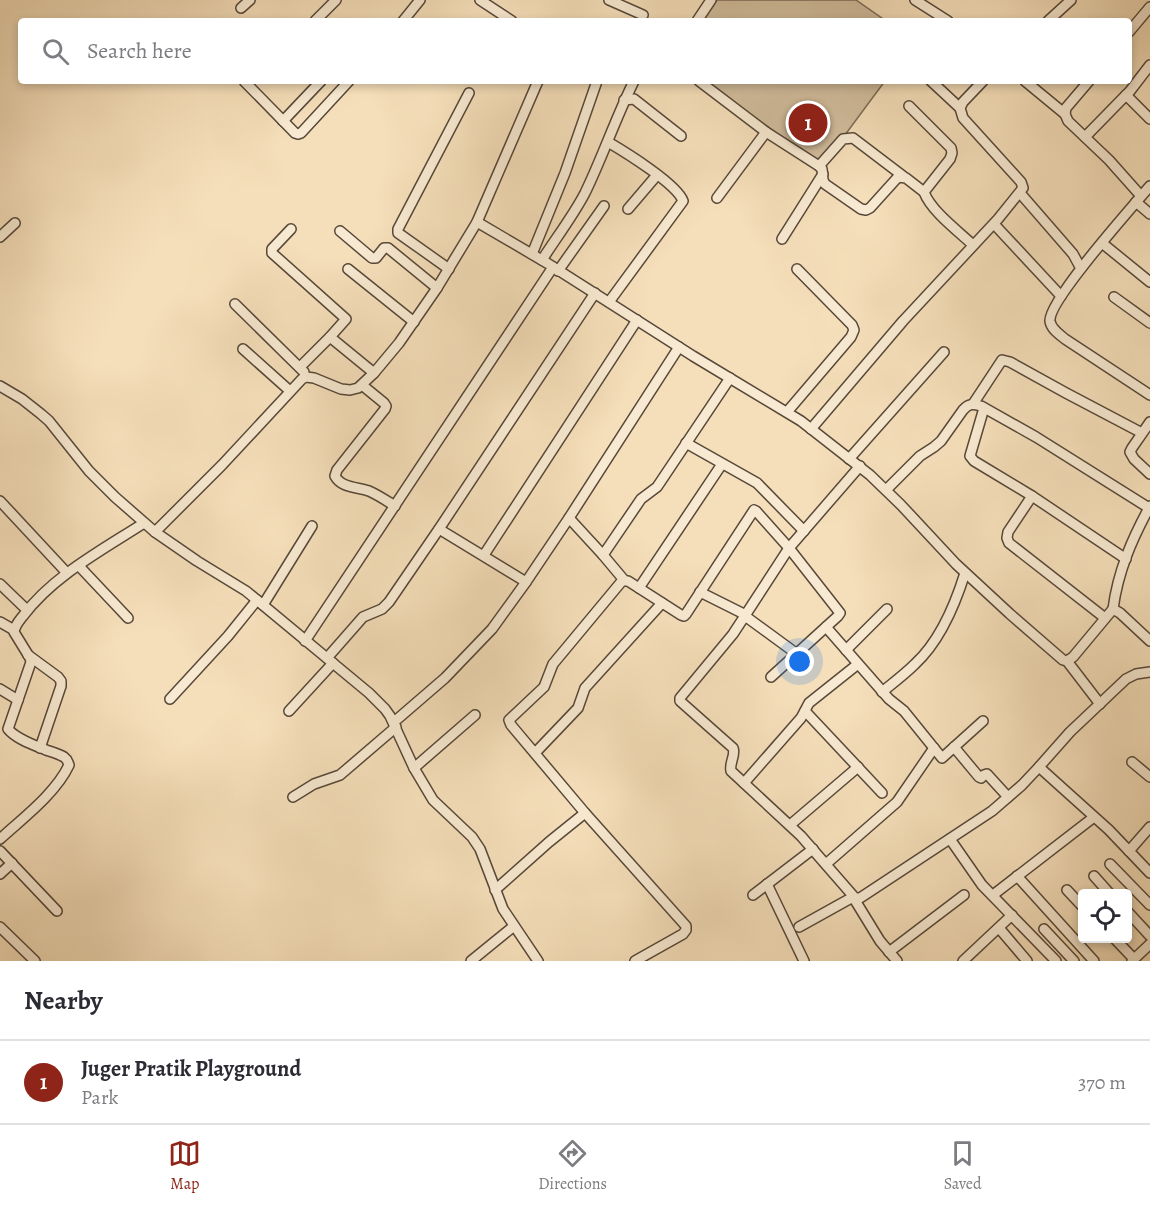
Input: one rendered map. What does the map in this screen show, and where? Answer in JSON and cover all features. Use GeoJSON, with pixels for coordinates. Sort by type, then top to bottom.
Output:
{"type":"FeatureCollection","features":[{"type":"Feature","properties":{"kind":"street"},"geometry":{"type":"LineString","coordinates":[[241,8],[250,0]]}},
{"type":"Feature","properties":{"kind":"street"},"geometry":{"type":"LineString","coordinates":[[318,18],[336,0]]}},
{"type":"Feature","properties":{"kind":"street"},"geometry":{"type":"LineString","coordinates":[[405,18],[420,0]]}},
{"type":"Feature","properties":{"kind":"street"},"geometry":{"type":"LineString","coordinates":[[480,0],[491,3],[508,18]]}},
{"type":"Feature","properties":{"kind":"street"},"geometry":{"type":"LineString","coordinates":[[609,0],[643,15]]}},
{"type":"Feature","properties":{"kind":"street"},"geometry":{"type":"LineString","coordinates":[[699,18],[711,0]]}},
{"type":"Feature","properties":{"kind":"street"},"geometry":{"type":"LineString","coordinates":[[1051,18],[1071,0]]}},
{"type":"Feature","properties":{"kind":"street"},"geometry":{"type":"LineString","coordinates":[[922,2],[944,18]]}},
{"type":"Feature","properties":{"kind":"street"},"geometry":{"type":"LineString","coordinates":[[1132,28],[1150,7]]}},
{"type":"Feature","properties":{"kind":"street"},"geometry":{"type":"LineString","coordinates":[[1085,137],[1126,95],[1150,66]]}},
{"type":"Feature","properties":{"kind":"street"},"geometry":{"type":"LineString","coordinates":[[251,84],[283,121],[298,134],[346,84]]}},
{"type":"Feature","properties":{"kind":"street"},"geometry":{"type":"LineString","coordinates":[[283,121],[318,84]]}},
{"type":"Feature","properties":{"kind":"street"},"geometry":{"type":"LineString","coordinates":[[155,532],[222,465],[300,381],[306,377],[314,378],[341,389],[353,389],[362,385],[374,373],[414,322],[477,222],[537,84]]}},
{"type":"Feature","properties":{"kind":"street"},"geometry":{"type":"LineString","coordinates":[[532,254],[565,173],[596,84]]}},
{"type":"Feature","properties":{"kind":"street"},"geometry":{"type":"LineString","coordinates":[[542,260],[584,196],[632,84]]}},
{"type":"Feature","properties":{"kind":"street"},"geometry":{"type":"LineString","coordinates":[[703,84],[821,170],[823,180],[830,189],[861,209],[870,208],[894,180],[903,176]]}},
{"type":"Feature","properties":{"kind":"street"},"geometry":{"type":"LineString","coordinates":[[811,429],[903,321],[994,224],[1023,188],[1021,182],[963,118],[960,108],[934,84]]}},
{"type":"Feature","properties":{"kind":"street"},"geometry":{"type":"LineString","coordinates":[[960,108],[980,84]]}},
{"type":"Feature","properties":{"kind":"street"},"geometry":{"type":"LineString","coordinates":[[1029,84],[1065,114],[1068,121],[1085,137],[1150,214]]}},
{"type":"Feature","properties":{"kind":"street"},"geometry":{"type":"LineString","coordinates":[[1065,114],[1066,108],[1086,84]]}},
{"type":"Feature","properties":{"kind":"street"},"geometry":{"type":"LineString","coordinates":[[449,269],[401,236],[398,229],[469,93]]}},
{"type":"Feature","properties":{"kind":"street"},"geometry":{"type":"LineString","coordinates":[[1126,95],[1150,119]]}},
{"type":"Feature","properties":{"kind":"street"},"geometry":{"type":"LineString","coordinates":[[624,100],[634,99],[681,136]]}},
{"type":"Feature","properties":{"kind":"street"},"geometry":{"type":"LineString","coordinates":[[909,106],[946,142],[952,153],[950,159],[924,192]]}},
{"type":"Feature","properties":{"kind":"street"},"geometry":{"type":"LineString","coordinates":[[717,198],[766,132]]}},
{"type":"Feature","properties":{"kind":"street"},"geometry":{"type":"LineString","coordinates":[[782,239],[821,170],[843,139],[854,138],[924,192],[926,198],[939,213],[973,245]]}},
{"type":"Feature","properties":{"kind":"street"},"geometry":{"type":"LineString","coordinates":[[608,141],[678,191],[683,201],[609,303]]}},
{"type":"Feature","properties":{"kind":"street"},"geometry":{"type":"LineString","coordinates":[[628,209],[657,175]]}},
{"type":"Feature","properties":{"kind":"street"},"geometry":{"type":"LineString","coordinates":[[1150,186],[1082,267],[1061,296],[1050,319],[1050,324],[1055,331],[1065,339],[1150,395]]}},
{"type":"Feature","properties":{"kind":"street"},"geometry":{"type":"LineString","coordinates":[[1020,193],[1082,267]]}},
{"type":"Feature","properties":{"kind":"street"},"geometry":{"type":"LineString","coordinates":[[305,641],[556,269],[604,206]]}},
{"type":"Feature","properties":{"kind":"street"},"geometry":{"type":"LineString","coordinates":[[477,222],[787,412],[860,466],[901,505],[965,573],[1049,649],[1067,661],[1100,704]]}},
{"type":"Feature","properties":{"kind":"street"},"geometry":{"type":"LineString","coordinates":[[0,237],[15,223]]}},
{"type":"Feature","properties":{"kind":"street"},"geometry":{"type":"LineString","coordinates":[[994,224],[1061,296]]}},
{"type":"Feature","properties":{"kind":"street"},"geometry":{"type":"LineString","coordinates":[[291,229],[272,249],[272,253],[345,318],[345,321],[300,367]]}},
{"type":"Feature","properties":{"kind":"street"},"geometry":{"type":"LineString","coordinates":[[340,231],[372,258],[376,258],[384,248],[388,248],[437,288]]}},
{"type":"Feature","properties":{"kind":"street"},"geometry":{"type":"LineString","coordinates":[[1102,243],[1150,282]]}},
{"type":"Feature","properties":{"kind":"street"},"geometry":{"type":"LineString","coordinates":[[348,269],[414,322]]}},
{"type":"Feature","properties":{"kind":"street"},"geometry":{"type":"LineString","coordinates":[[787,412],[851,337],[854,330],[852,325],[797,269]]}},
{"type":"Feature","properties":{"kind":"street"},"geometry":{"type":"LineString","coordinates":[[289,711],[363,617],[386,606],[596,293]]}},
{"type":"Feature","properties":{"kind":"street"},"geometry":{"type":"LineString","coordinates":[[1114,297],[1150,323]]}},
{"type":"Feature","properties":{"kind":"street"},"geometry":{"type":"LineString","coordinates":[[235,304],[300,367],[306,377]]}},
{"type":"Feature","properties":{"kind":"street"},"geometry":{"type":"LineString","coordinates":[[484,555],[637,320]]}},
{"type":"Feature","properties":{"kind":"street"},"geometry":{"type":"LineString","coordinates":[[330,337],[374,373]]}},
{"type":"Feature","properties":{"kind":"street"},"geometry":{"type":"LineString","coordinates":[[293,797],[314,784],[340,775],[470,654],[492,629],[526,582],[679,347]]}},
{"type":"Feature","properties":{"kind":"street"},"geometry":{"type":"LineString","coordinates":[[243,349],[290,391]]}},
{"type":"Feature","properties":{"kind":"street"},"geometry":{"type":"LineString","coordinates":[[849,459],[944,352]]}},
{"type":"Feature","properties":{"kind":"street"},"geometry":{"type":"LineString","coordinates":[[973,404],[1002,360],[1010,362],[1142,433]]}},
{"type":"Feature","properties":{"kind":"street"},"geometry":{"type":"LineString","coordinates":[[603,555],[641,499],[657,487],[730,378]]}},
{"type":"Feature","properties":{"kind":"street"},"geometry":{"type":"LineString","coordinates":[[362,385],[386,406],[337,470],[335,476],[342,484],[371,492],[395,506]]}},
{"type":"Feature","properties":{"kind":"street"},"geometry":{"type":"LineString","coordinates":[[0,386],[22,399],[49,421],[89,471],[144,523],[260,602],[375,698],[395,724],[414,768],[433,800],[476,842],[503,909],[538,961]]}},
{"type":"Feature","properties":{"kind":"street"},"geometry":{"type":"LineString","coordinates":[[886,490],[920,456],[941,441],[967,405],[973,404],[1036,437],[1150,507],[1118,578],[1113,609],[1073,657],[1067,661]]}},
{"type":"Feature","properties":{"kind":"street"},"geometry":{"type":"LineString","coordinates":[[984,408],[970,456],[974,461],[1032,496],[1126,559]]}},
{"type":"Feature","properties":{"kind":"street"},"geometry":{"type":"LineString","coordinates":[[1150,422],[1130,452],[1150,474]]}},
{"type":"Feature","properties":{"kind":"street"},"geometry":{"type":"LineString","coordinates":[[686,443],[757,483],[804,531]]}},
{"type":"Feature","properties":{"kind":"street"},"geometry":{"type":"LineString","coordinates":[[639,588],[722,464]]}},
{"type":"Feature","properties":{"kind":"street"},"geometry":{"type":"LineString","coordinates":[[860,466],[789,548],[746,615],[680,701],[733,748],[730,769],[813,849],[855,898],[880,941],[897,961]]}},
{"type":"Feature","properties":{"kind":"street"},"geometry":{"type":"LineString","coordinates":[[1032,496],[1008,532],[1007,538],[1010,543],[1105,618]]}},
{"type":"Feature","properties":{"kind":"street"},"geometry":{"type":"LineString","coordinates":[[0,501],[67,573]]}},
{"type":"Feature","properties":{"kind":"street"},"geometry":{"type":"LineString","coordinates":[[568,518],[624,580],[684,616],[754,510],[789,548],[840,613],[771,677]]}},
{"type":"Feature","properties":{"kind":"street"},"geometry":{"type":"LineString","coordinates":[[14,630],[27,610],[67,573],[144,523]]}},
{"type":"Feature","properties":{"kind":"street"},"geometry":{"type":"LineString","coordinates":[[170,699],[260,602],[312,526]]}},
{"type":"Feature","properties":{"kind":"street"},"geometry":{"type":"LineString","coordinates":[[439,529],[526,582]]}},
{"type":"Feature","properties":{"kind":"street"},"geometry":{"type":"LineString","coordinates":[[79,566],[128,618]]}},
{"type":"Feature","properties":{"kind":"street"},"geometry":{"type":"LineString","coordinates":[[882,692],[916,663],[933,642],[955,602],[965,573]]}},
{"type":"Feature","properties":{"kind":"street"},"geometry":{"type":"LineString","coordinates":[[624,580],[553,664],[543,687],[509,720],[585,813],[686,926],[683,934],[635,961]]}},
{"type":"Feature","properties":{"kind":"street"},"geometry":{"type":"LineString","coordinates":[[0,584],[27,610]]}},
{"type":"Feature","properties":{"kind":"street"},"geometry":{"type":"LineString","coordinates":[[700,592],[746,615],[797,654]]}},
{"type":"Feature","properties":{"kind":"street"},"geometry":{"type":"LineString","coordinates":[[535,753],[578,708],[585,688],[662,603]]}},
{"type":"Feature","properties":{"kind":"street"},"geometry":{"type":"LineString","coordinates":[[846,650],[887,609]]}},
{"type":"Feature","properties":{"kind":"street"},"geometry":{"type":"LineString","coordinates":[[1113,609],[1150,641]]}},
{"type":"Feature","properties":{"kind":"street"},"geometry":{"type":"LineString","coordinates":[[0,622],[14,630],[31,662],[8,729],[40,748],[66,758],[69,762],[68,767],[46,795],[0,839]]}},
{"type":"Feature","properties":{"kind":"street"},"geometry":{"type":"LineString","coordinates":[[826,627],[882,692],[904,711],[942,758],[983,721]]}},
{"type":"Feature","properties":{"kind":"street"},"geometry":{"type":"LineString","coordinates":[[28,655],[61,681],[40,748]]}},
{"type":"Feature","properties":{"kind":"street"},"geometry":{"type":"LineString","coordinates":[[744,783],[798,722],[812,700],[858,664]]}},
{"type":"Feature","properties":{"kind":"street"},"geometry":{"type":"LineString","coordinates":[[799,927],[854,897],[860,898],[992,811],[1039,767],[1070,732],[1131,675],[1150,672]]}},
{"type":"Feature","properties":{"kind":"street"},"geometry":{"type":"LineString","coordinates":[[0,688],[18,700]]}},
{"type":"Feature","properties":{"kind":"street"},"geometry":{"type":"LineString","coordinates":[[805,711],[882,793]]}},
{"type":"Feature","properties":{"kind":"street"},"geometry":{"type":"LineString","coordinates":[[414,768],[475,715]]}},
{"type":"Feature","properties":{"kind":"street"},"geometry":{"type":"LineString","coordinates":[[954,747],[980,778],[987,774],[1008,797]]}},
{"type":"Feature","properties":{"kind":"street"},"geometry":{"type":"LineString","coordinates":[[826,864],[897,802],[934,748]]}},
{"type":"Feature","properties":{"kind":"street"},"geometry":{"type":"LineString","coordinates":[[1132,762],[1150,777]]}},
{"type":"Feature","properties":{"kind":"street"},"geometry":{"type":"LineString","coordinates":[[790,825],[858,767]]}},
{"type":"Feature","properties":{"kind":"street"},"geometry":{"type":"LineString","coordinates":[[1039,767],[1094,817],[1150,873]]}},
{"type":"Feature","properties":{"kind":"street"},"geometry":{"type":"LineString","coordinates":[[495,890],[585,813]]}},
{"type":"Feature","properties":{"kind":"street"},"geometry":{"type":"LineString","coordinates":[[993,895],[1094,817]]}},
{"type":"Feature","properties":{"kind":"street"},"geometry":{"type":"LineString","coordinates":[[1129,851],[1150,827]]}},
{"type":"Feature","properties":{"kind":"street"},"geometry":{"type":"LineString","coordinates":[[950,839],[980,882],[1055,961]]}},
{"type":"Feature","properties":{"kind":"street"},"geometry":{"type":"LineString","coordinates":[[753,895],[813,849]]}},
{"type":"Feature","properties":{"kind":"street"},"geometry":{"type":"LineString","coordinates":[[0,851],[57,911]]}},
{"type":"Feature","properties":{"kind":"street"},"geometry":{"type":"LineString","coordinates":[[0,874],[12,863]]}},
{"type":"Feature","properties":{"kind":"street"},"geometry":{"type":"LineString","coordinates":[[1110,864],[1150,905]]}},
{"type":"Feature","properties":{"kind":"street"},"geometry":{"type":"LineString","coordinates":[[1017,876],[1094,961]]}},
{"type":"Feature","properties":{"kind":"street"},"geometry":{"type":"LineString","coordinates":[[1094,876],[1106,889]]}},
{"type":"Feature","properties":{"kind":"street"},"geometry":{"type":"LineString","coordinates":[[767,884],[804,961]]}},
{"type":"Feature","properties":{"kind":"street"},"geometry":{"type":"LineString","coordinates":[[1067,890],[1078,901]]}},
{"type":"Feature","properties":{"kind":"street"},"geometry":{"type":"LineString","coordinates":[[889,952],[964,895]]}},
{"type":"Feature","properties":{"kind":"street"},"geometry":{"type":"LineString","coordinates":[[963,961],[1012,915]]}},
{"type":"Feature","properties":{"kind":"street"},"geometry":{"type":"LineString","coordinates":[[1132,916],[1150,936]]}},
{"type":"Feature","properties":{"kind":"street"},"geometry":{"type":"LineString","coordinates":[[471,961],[514,926]]}},
{"type":"Feature","properties":{"kind":"street"},"geometry":{"type":"LineString","coordinates":[[0,927],[35,961]]}},
{"type":"Feature","properties":{"kind":"street"},"geometry":{"type":"LineString","coordinates":[[999,928],[1027,961]]}},
{"type":"Feature","properties":{"kind":"street"},"geometry":{"type":"LineString","coordinates":[[1044,929],[1074,961]]}},
{"type":"Feature","properties":{"kind":"street"},"geometry":{"type":"LineString","coordinates":[[1118,943],[1133,960],[1150,944]]}},
{"type":"Feature","properties":{"kind":"shaded area"},"geometry":{"type":"Polygon","coordinates":[[[717,0],[856,0],[882,18],[705,18],[717,0]]]}},
{"type":"Feature","properties":{"kind":"shaded area"},"geometry":{"type":"Polygon","coordinates":[[[709,84],[883,84],[822,166],[709,84]]]}},
{"type":"Feature","properties":{"kind":"place","name":"Juger Pratik Playground"},"geometry":{"type":"Point","coordinates":[808,123]}}]}
